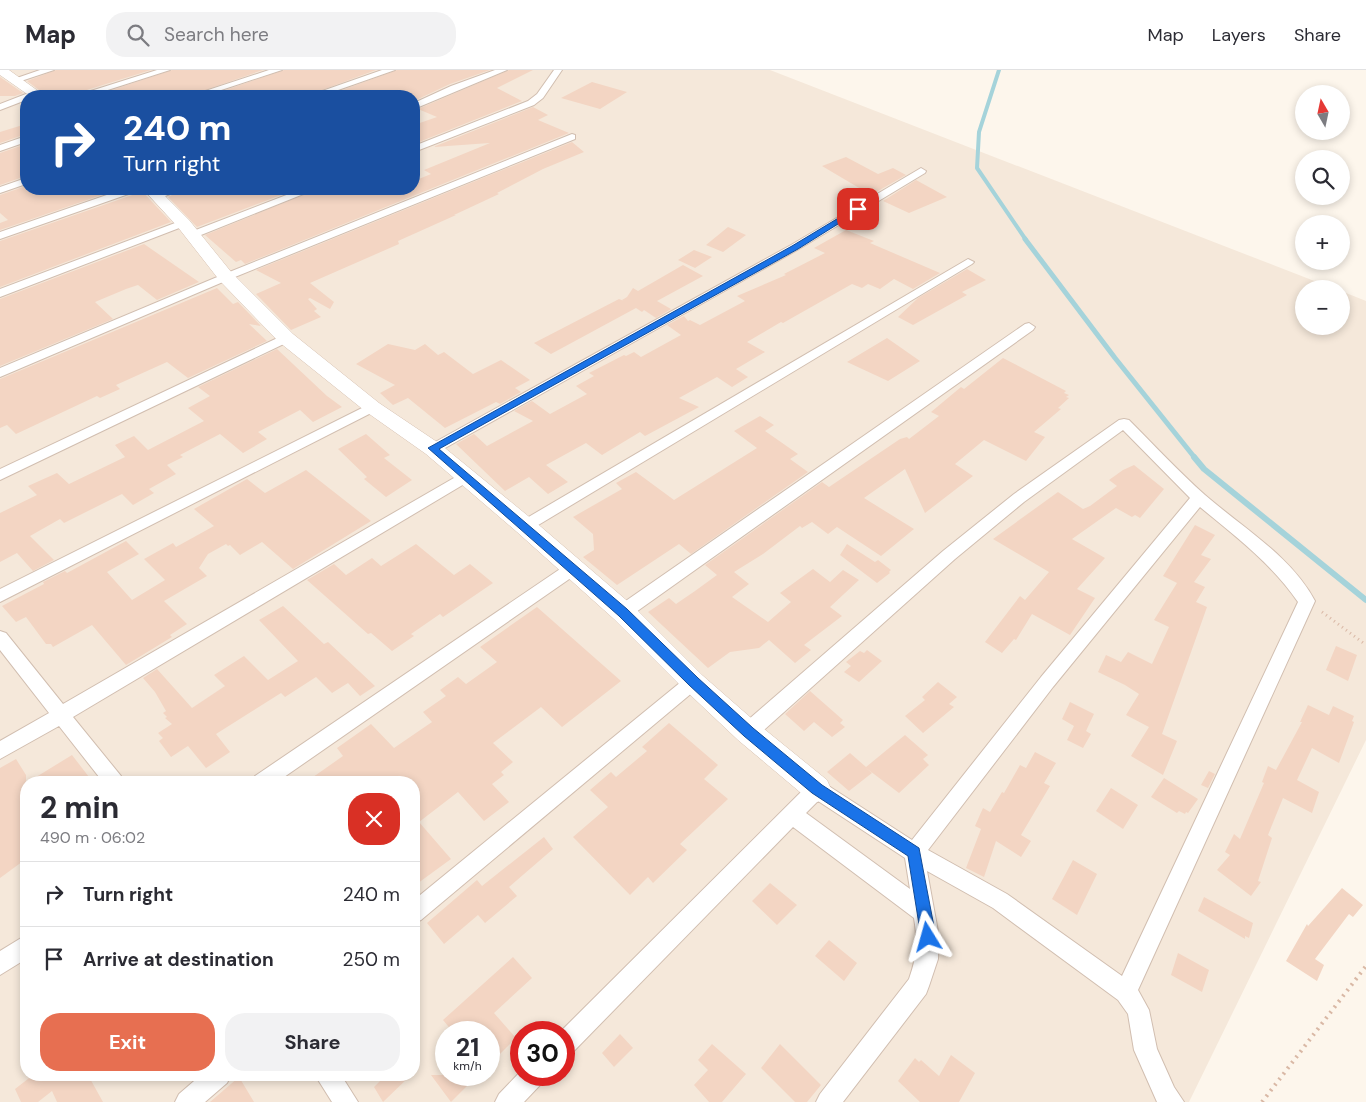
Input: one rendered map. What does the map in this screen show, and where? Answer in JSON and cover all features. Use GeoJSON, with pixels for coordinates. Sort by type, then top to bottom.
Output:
{"type":"FeatureCollection","features":[{"type":"Feature","properties":{"kind":"street"},"geometry":{"type":"LineString","coordinates":[[1,70],[26,90]]}},
{"type":"Feature","properties":{"kind":"street"},"geometry":{"type":"LineString","coordinates":[[15,80],[50,70]]}},
{"type":"Feature","properties":{"kind":"street"},"geometry":{"type":"LineString","coordinates":[[100,90],[166,70]]}},
{"type":"Feature","properties":{"kind":"street"},"geometry":{"type":"LineString","coordinates":[[215,90],[278,70]]}},
{"type":"Feature","properties":{"kind":"street"},"geometry":{"type":"LineString","coordinates":[[331,90],[391,70]]}},
{"type":"Feature","properties":{"kind":"street"},"geometry":{"type":"LineString","coordinates":[[420,103],[454,88],[504,70]]}},
{"type":"Feature","properties":{"kind":"street"},"geometry":{"type":"LineString","coordinates":[[420,147],[531,103],[540,96],[558,70]]}},
{"type":"Feature","properties":{"kind":"street"},"geometry":{"type":"LineString","coordinates":[[0,107],[20,100]]}},
{"type":"Feature","properties":{"kind":"street"},"geometry":{"type":"LineString","coordinates":[[0,373],[226,277],[572,137]]}},
{"type":"Feature","properties":{"kind":"street"},"geometry":{"type":"LineString","coordinates":[[0,148],[20,141]]}},
{"type":"Feature","properties":{"kind":"street"},"geometry":{"type":"LineString","coordinates":[[433,448],[795,248],[921,171]]}},
{"type":"Feature","properties":{"kind":"street"},"geometry":{"type":"LineString","coordinates":[[0,190],[20,183]]}},
{"type":"Feature","properties":{"kind":"street"},"geometry":{"type":"LineString","coordinates":[[0,236],[116,195]]}},
{"type":"Feature","properties":{"kind":"street"},"geometry":{"type":"LineString","coordinates":[[165,195],[188,229],[226,277],[286,338],[372,407],[433,448],[466,476],[623,612],[693,682],[748,732],[817,789],[914,853],[1000,901],[1126,992],[1138,1010],[1146,1050],[1166,1095],[1172,1102]]}},
{"type":"Feature","properties":{"kind":"street"},"geometry":{"type":"LineString","coordinates":[[0,293],[293,195]]}},
{"type":"Feature","properties":{"kind":"street"},"geometry":{"type":"LineString","coordinates":[[524,526],[968,262]]}},
{"type":"Feature","properties":{"kind":"street"},"geometry":{"type":"LineString","coordinates":[[623,612],[1029,327]]}},
{"type":"Feature","properties":{"kind":"street"},"geometry":{"type":"LineString","coordinates":[[0,474],[286,338]]}},
{"type":"Feature","properties":{"kind":"street"},"geometry":{"type":"LineString","coordinates":[[0,596],[372,407]]}},
{"type":"Feature","properties":{"kind":"street"},"geometry":{"type":"LineString","coordinates":[[748,732],[949,555],[1019,498],[1124,423],[1200,498],[1268,555],[1290,577],[1307,601],[1126,992]]}},
{"type":"Feature","properties":{"kind":"street"},"geometry":{"type":"LineString","coordinates":[[0,752],[61,714],[466,476]]}},
{"type":"Feature","properties":{"kind":"street"},"geometry":{"type":"LineString","coordinates":[[828,1102],[918,986],[926,959],[928,937],[914,853],[1047,682],[1200,498]]}},
{"type":"Feature","properties":{"kind":"street"},"geometry":{"type":"LineString","coordinates":[[271,776],[572,569]]}},
{"type":"Feature","properties":{"kind":"street"},"geometry":{"type":"LineString","coordinates":[[0,638],[109,776]]}},
{"type":"Feature","properties":{"kind":"street"},"geometry":{"type":"LineString","coordinates":[[420,908],[693,682]]}},
{"type":"Feature","properties":{"kind":"street"},"geometry":{"type":"LineString","coordinates":[[575,1034],[817,789]]}},
{"type":"Feature","properties":{"kind":"street"},"geometry":{"type":"LineString","coordinates":[[793,815],[925,913]]}},
{"type":"Feature","properties":{"kind":"street"},"geometry":{"type":"LineString","coordinates":[[0,964],[20,950]]}},
{"type":"Feature","properties":{"kind":"street"},"geometry":{"type":"LineString","coordinates":[[187,1102],[212,1081]]}},
{"type":"Feature","properties":{"kind":"street"},"geometry":{"type":"LineString","coordinates":[[331,1081],[346,1102]]}},
{"type":"Feature","properties":{"kind":"street"},"geometry":{"type":"LineString","coordinates":[[507,1102],[523,1086]]}},
{"type":"Feature","properties":{"kind":"path"},"geometry":{"type":"LineString","coordinates":[[1307,601],[1366,645]]}},
{"type":"Feature","properties":{"kind":"path"},"geometry":{"type":"LineString","coordinates":[[1262,1102],[1366,966]]}},
{"type":"Feature","properties":{"kind":"shaded area"},"geometry":{"type":"Polygon","coordinates":[[[0,70],[770,70],[1312,280],[1295,280],[1295,335],[1350,335],[1350,295],[1366,301],[1366,740],[1189,1102],[0,1102],[0,70]]]}},
{"type":"Feature","properties":{"kind":"building"},"geometry":{"type":"Polygon","coordinates":[[[56,70],[151,70],[87,90],[39,90],[27,81],[56,70]]]}},
{"type":"Feature","properties":{"kind":"building"},"geometry":{"type":"Polygon","coordinates":[[[172,70],[263,70],[205,90],[112,90],[172,70]]]}},
{"type":"Feature","properties":{"kind":"building"},"geometry":{"type":"Polygon","coordinates":[[[284,70],[376,70],[322,90],[226,90],[284,70]]]}},
{"type":"Feature","properties":{"kind":"building"},"geometry":{"type":"Polygon","coordinates":[[[397,70],[490,70],[450,84],[420,98],[420,90],[342,90],[397,70]]]}},
{"type":"Feature","properties":{"kind":"building"},"geometry":{"type":"Polygon","coordinates":[[[509,70],[533,70],[497,88],[522,101],[420,142],[420,123],[437,117],[420,110],[420,108],[509,70]]]}},
{"type":"Feature","properties":{"kind":"building"},"geometry":{"type":"Polygon","coordinates":[[[0,77],[20,91],[20,94],[15,96],[0,96],[0,77]]]}},
{"type":"Feature","properties":{"kind":"building"},"geometry":{"type":"Polygon","coordinates":[[[592,82],[627,92],[600,109],[561,98],[592,82]]]}},
{"type":"Feature","properties":{"kind":"building"},"geometry":{"type":"Polygon","coordinates":[[[533,107],[548,115],[538,120],[569,133],[420,193],[420,179],[431,174],[424,170],[490,143],[433,147],[533,107]]]}},
{"type":"Feature","properties":{"kind":"building"},"geometry":{"type":"Polygon","coordinates":[[[20,126],[20,136],[0,143],[0,132],[20,126]]]}},
{"type":"Feature","properties":{"kind":"building"},"geometry":{"type":"Polygon","coordinates":[[[572,142],[584,152],[543,169],[497,193],[499,194],[398,241],[399,244],[310,283],[334,302],[330,309],[310,298],[308,299],[317,309],[314,311],[321,317],[291,330],[256,294],[281,283],[256,270],[572,142]]]}},
{"type":"Feature","properties":{"kind":"building"},"geometry":{"type":"Polygon","coordinates":[[[20,146],[20,178],[0,185],[0,153],[20,146]]]}},
{"type":"Feature","properties":{"kind":"building"},"geometry":{"type":"Polygon","coordinates":[[[846,157],[878,174],[893,168],[906,175],[871,195],[822,166],[846,157]]]}},
{"type":"Feature","properties":{"kind":"building"},"geometry":{"type":"Polygon","coordinates":[[[916,180],[947,197],[909,213],[883,201],[916,180]]]}},
{"type":"Feature","properties":{"kind":"building"},"geometry":{"type":"Polygon","coordinates":[[[20,188],[20,195],[102,195],[0,230],[0,223],[8,220],[0,213],[0,195],[20,188]]]}},
{"type":"Feature","properties":{"kind":"building"},"geometry":{"type":"Polygon","coordinates":[[[132,195],[146,195],[171,222],[0,287],[0,241],[132,195]]]}},
{"type":"Feature","properties":{"kind":"building"},"geometry":{"type":"Polygon","coordinates":[[[172,195],[281,195],[197,227],[168,197],[172,195]]]}},
{"type":"Feature","properties":{"kind":"building"},"geometry":{"type":"Polygon","coordinates":[[[303,195],[416,195],[245,264],[241,260],[236,262],[205,235],[303,195]]]}},
{"type":"Feature","properties":{"kind":"building"},"geometry":{"type":"Polygon","coordinates":[[[728,227],[746,235],[723,252],[706,245],[728,227]]]}},
{"type":"Feature","properties":{"kind":"building"},"geometry":{"type":"Polygon","coordinates":[[[846,230],[874,241],[870,243],[940,273],[913,289],[894,279],[880,289],[868,284],[862,288],[852,284],[783,323],[781,322],[747,342],[765,352],[736,369],[748,377],[732,387],[717,377],[679,398],[699,407],[645,436],[640,432],[602,455],[586,443],[546,465],[568,482],[548,494],[529,477],[505,491],[456,444],[474,434],[487,446],[533,421],[514,411],[532,401],[550,414],[587,394],[576,386],[594,376],[589,373],[624,355],[626,356],[634,352],[641,357],[681,335],[667,325],[684,316],[688,321],[690,320],[700,325],[745,301],[737,296],[786,275],[784,274],[825,253],[814,248],[846,230]]]}},
{"type":"Feature","properties":{"kind":"building"},"geometry":{"type":"Polygon","coordinates":[[[144,244],[199,282],[157,300],[138,285],[95,302],[113,319],[0,366],[0,299],[144,244]]]}},
{"type":"Feature","properties":{"kind":"building"},"geometry":{"type":"Polygon","coordinates":[[[694,250],[712,257],[695,268],[678,260],[694,250]]]}},
{"type":"Feature","properties":{"kind":"building"},"geometry":{"type":"Polygon","coordinates":[[[683,265],[703,276],[657,301],[671,309],[656,318],[644,310],[642,312],[636,308],[551,354],[534,343],[619,299],[624,301],[622,300],[627,297],[633,288],[638,291],[683,265]]]}},
{"type":"Feature","properties":{"kind":"building"},"geometry":{"type":"Polygon","coordinates":[[[967,269],[986,280],[962,292],[967,295],[913,325],[898,317],[918,298],[967,269]]]}},
{"type":"Feature","properties":{"kind":"building"},"geometry":{"type":"Polygon","coordinates":[[[217,288],[233,304],[238,302],[261,326],[249,324],[267,341],[188,378],[167,362],[116,385],[120,389],[100,398],[97,396],[16,434],[7,425],[0,428],[0,379],[217,288]]]}},
{"type":"Feature","properties":{"kind":"building"},"geometry":{"type":"Polygon","coordinates":[[[887,338],[920,361],[888,381],[847,362],[887,338]]]}},
{"type":"Feature","properties":{"kind":"building"},"geometry":{"type":"Polygon","coordinates":[[[388,344],[415,350],[425,344],[438,355],[444,352],[473,374],[501,360],[530,380],[515,388],[521,392],[500,404],[496,402],[445,428],[408,398],[393,405],[380,393],[395,385],[356,364],[388,344]]]}},
{"type":"Feature","properties":{"kind":"building"},"geometry":{"type":"Polygon","coordinates":[[[277,349],[327,396],[342,407],[313,422],[300,410],[258,432],[267,439],[243,453],[220,434],[180,455],[183,457],[167,465],[176,474],[149,489],[154,493],[133,505],[122,494],[64,523],[60,519],[30,536],[54,560],[33,571],[17,553],[0,562],[0,513],[37,495],[28,486],[57,473],[69,484],[125,457],[115,445],[134,436],[148,450],[204,421],[188,408],[210,396],[198,387],[277,349]]]}},
{"type":"Feature","properties":{"kind":"building"},"geometry":{"type":"Polygon","coordinates":[[[1003,358],[1066,391],[1064,393],[1069,395],[1066,397],[1069,398],[1058,408],[1061,409],[1034,432],[1045,437],[1026,461],[984,440],[955,464],[973,476],[925,513],[905,469],[864,498],[914,529],[881,556],[837,527],[828,534],[812,522],[802,528],[800,526],[763,554],[734,572],[749,584],[732,597],[768,622],[791,602],[780,593],[813,569],[830,582],[843,570],[859,580],[830,607],[842,616],[804,645],[811,650],[795,663],[769,640],[759,648],[730,652],[708,668],[648,612],[669,598],[676,604],[717,575],[705,565],[822,482],[829,487],[900,439],[907,437],[909,439],[939,416],[931,412],[961,387],[964,389],[1003,358]]]}},
{"type":"Feature","properties":{"kind":"building"},"geometry":{"type":"Polygon","coordinates":[[[760,416],[774,425],[765,431],[798,454],[790,459],[808,472],[691,554],[679,544],[617,585],[583,557],[594,550],[593,534],[573,517],[622,489],[616,483],[636,472],[674,500],[757,448],[734,431],[760,416]]]}},
{"type":"Feature","properties":{"kind":"building"},"geometry":{"type":"Polygon","coordinates":[[[366,434],[390,455],[384,458],[412,480],[386,497],[364,479],[367,477],[338,449],[366,434]]]}},
{"type":"Feature","properties":{"kind":"building"},"geometry":{"type":"Polygon","coordinates":[[[1134,465],[1164,489],[1140,518],[1135,515],[1132,517],[1116,508],[1072,539],[1105,558],[1077,589],[1095,598],[1070,635],[1032,614],[1016,640],[1014,639],[1002,653],[985,642],[1020,596],[1025,600],[1049,572],[993,539],[1058,492],[1083,509],[1090,506],[1117,486],[1109,480],[1134,465]]]}},
{"type":"Feature","properties":{"kind":"building"},"geometry":{"type":"Polygon","coordinates":[[[306,470],[371,521],[293,569],[262,542],[240,555],[230,545],[226,544],[208,554],[199,568],[207,576],[164,601],[187,624],[170,635],[172,637],[126,665],[92,625],[53,647],[51,644],[46,644],[26,617],[16,622],[2,606],[44,584],[43,582],[65,571],[67,573],[126,541],[139,554],[107,572],[132,600],[165,580],[144,559],[173,543],[176,547],[214,526],[194,509],[247,479],[265,493],[306,470]]]}},
{"type":"Feature","properties":{"kind":"building"},"geometry":{"type":"Polygon","coordinates":[[[1195,525],[1215,535],[1201,555],[1211,559],[1194,582],[1205,587],[1196,602],[1207,607],[1162,734],[1177,741],[1163,775],[1131,756],[1149,727],[1126,715],[1139,694],[1098,672],[1106,655],[1121,662],[1128,652],[1152,664],[1169,627],[1154,620],[1177,583],[1163,576],[1195,525]]]}},
{"type":"Feature","properties":{"kind":"building"},"geometry":{"type":"Polygon","coordinates":[[[416,544],[454,575],[470,564],[493,583],[443,617],[440,614],[411,634],[414,636],[392,651],[371,633],[368,634],[307,580],[334,564],[346,575],[372,558],[381,566],[416,544]]]}},
{"type":"Feature","properties":{"kind":"building"},"geometry":{"type":"Polygon","coordinates":[[[847,544],[875,562],[878,560],[891,570],[890,573],[877,583],[840,555],[847,544]]]}},
{"type":"Feature","properties":{"kind":"building"},"geometry":{"type":"Polygon","coordinates":[[[283,606],[324,644],[328,642],[375,686],[360,696],[348,683],[332,693],[316,677],[285,697],[281,693],[216,734],[230,752],[206,768],[188,746],[171,757],[159,741],[163,738],[158,733],[172,724],[165,718],[167,717],[163,713],[166,711],[155,692],[143,678],[157,669],[192,708],[225,686],[214,675],[244,656],[268,680],[298,661],[259,620],[283,606]]]}},
{"type":"Feature","properties":{"kind":"building"},"geometry":{"type":"Polygon","coordinates":[[[537,607],[621,681],[562,727],[541,707],[493,743],[513,762],[501,772],[504,775],[492,784],[509,802],[484,821],[458,792],[420,821],[420,776],[315,776],[343,756],[337,748],[371,724],[394,748],[432,722],[423,712],[446,696],[440,690],[458,677],[466,684],[497,662],[480,647],[537,607]]]}},
{"type":"Feature","properties":{"kind":"building"},"geometry":{"type":"Polygon","coordinates":[[[1336,646],[1357,655],[1348,681],[1326,670],[1336,646]]]}},
{"type":"Feature","properties":{"kind":"building"},"geometry":{"type":"Polygon","coordinates":[[[867,650],[882,661],[859,682],[844,672],[851,666],[846,662],[860,651],[864,653],[867,650]]]}},
{"type":"Feature","properties":{"kind":"building"},"geometry":{"type":"Polygon","coordinates":[[[938,682],[957,697],[949,704],[954,707],[923,733],[905,716],[925,700],[922,697],[938,682]]]}},
{"type":"Feature","properties":{"kind":"building"},"geometry":{"type":"Polygon","coordinates":[[[810,691],[843,720],[840,723],[845,727],[832,737],[814,722],[804,731],[785,714],[810,691]]]}},
{"type":"Feature","properties":{"kind":"building"},"geometry":{"type":"Polygon","coordinates":[[[1070,702],[1094,714],[1086,731],[1091,734],[1083,748],[1067,740],[1074,726],[1062,719],[1070,702]]]}},
{"type":"Feature","properties":{"kind":"building"},"geometry":{"type":"Polygon","coordinates":[[[1308,705],[1329,715],[1333,706],[1354,716],[1352,721],[1354,722],[1339,763],[1312,748],[1297,780],[1319,792],[1312,813],[1283,798],[1268,835],[1272,838],[1258,881],[1261,882],[1251,896],[1217,870],[1230,855],[1225,852],[1234,834],[1240,839],[1264,783],[1262,782],[1268,766],[1276,770],[1302,722],[1300,722],[1308,705]]]}},
{"type":"Feature","properties":{"kind":"building"},"geometry":{"type":"Polygon","coordinates":[[[669,723],[718,765],[704,779],[728,799],[680,844],[687,850],[653,883],[648,877],[630,895],[573,837],[608,807],[590,790],[611,772],[616,777],[647,751],[642,747],[669,723]]]}},
{"type":"Feature","properties":{"kind":"building"},"geometry":{"type":"Polygon","coordinates":[[[905,735],[928,755],[923,759],[929,765],[899,793],[866,768],[872,773],[849,791],[827,772],[850,753],[866,767],[905,735]]]}},
{"type":"Feature","properties":{"kind":"building"},"geometry":{"type":"Polygon","coordinates":[[[1035,752],[1056,763],[1044,783],[1050,786],[1021,835],[1031,841],[1021,857],[996,841],[984,877],[966,868],[981,829],[975,826],[983,808],[990,812],[1002,792],[1004,793],[1020,765],[1026,768],[1035,752]]]}},
{"type":"Feature","properties":{"kind":"building"},"geometry":{"type":"Polygon","coordinates":[[[72,755],[88,776],[38,776],[72,755]]]}},
{"type":"Feature","properties":{"kind":"building"},"geometry":{"type":"Polygon","coordinates":[[[16,759],[26,776],[20,776],[20,863],[0,878],[0,768],[16,759]]]}},
{"type":"Feature","properties":{"kind":"building"},"geometry":{"type":"Polygon","coordinates":[[[1209,771],[1215,774],[1208,788],[1201,785],[1209,771]]]}},
{"type":"Feature","properties":{"kind":"building"},"geometry":{"type":"Polygon","coordinates":[[[1164,778],[1198,799],[1188,813],[1186,812],[1185,814],[1179,811],[1177,813],[1151,797],[1164,778]]]}},
{"type":"Feature","properties":{"kind":"building"},"geometry":{"type":"Polygon","coordinates":[[[1111,788],[1138,805],[1123,829],[1096,811],[1111,788]]]}},
{"type":"Feature","properties":{"kind":"building"},"geometry":{"type":"Polygon","coordinates":[[[420,823],[451,859],[420,882],[420,823]]]}},
{"type":"Feature","properties":{"kind":"building"},"geometry":{"type":"Polygon","coordinates":[[[544,837],[553,849],[509,887],[517,896],[485,923],[478,915],[444,944],[427,923],[477,880],[482,886],[544,837]]]}},
{"type":"Feature","properties":{"kind":"building"},"geometry":{"type":"Polygon","coordinates":[[[1073,860],[1097,874],[1077,915],[1052,899],[1073,860]]]}},
{"type":"Feature","properties":{"kind":"building"},"geometry":{"type":"Polygon","coordinates":[[[770,883],[797,905],[777,925],[752,901],[770,883]]]}},
{"type":"Feature","properties":{"kind":"building"},"geometry":{"type":"Polygon","coordinates":[[[1342,888],[1363,905],[1353,917],[1349,914],[1315,959],[1324,965],[1317,981],[1286,961],[1307,924],[1308,926],[1342,888]]]}},
{"type":"Feature","properties":{"kind":"building"},"geometry":{"type":"Polygon","coordinates":[[[1204,897],[1253,923],[1249,938],[1245,936],[1245,939],[1198,911],[1204,897]]]}},
{"type":"Feature","properties":{"kind":"building"},"geometry":{"type":"Polygon","coordinates":[[[829,940],[857,963],[844,981],[815,956],[829,940]]]}},
{"type":"Feature","properties":{"kind":"building"},"geometry":{"type":"Polygon","coordinates":[[[1178,953],[1209,970],[1202,992],[1171,975],[1178,953]]]}},
{"type":"Feature","properties":{"kind":"building"},"geometry":{"type":"Polygon","coordinates":[[[513,957],[532,978],[494,1013],[510,1031],[510,1044],[500,1054],[500,1021],[443,1020],[513,957]]]}},
{"type":"Feature","properties":{"kind":"building"},"geometry":{"type":"Polygon","coordinates":[[[620,1034],[633,1048],[614,1067],[602,1053],[620,1034]]]}},
{"type":"Feature","properties":{"kind":"building"},"geometry":{"type":"Polygon","coordinates":[[[712,1044],[746,1074],[722,1102],[709,1102],[694,1085],[708,1070],[698,1060],[712,1044]]]}},
{"type":"Feature","properties":{"kind":"building"},"geometry":{"type":"Polygon","coordinates":[[[780,1044],[821,1085],[807,1102],[795,1102],[761,1068],[780,1044]]]}},
{"type":"Feature","properties":{"kind":"building"},"geometry":{"type":"Polygon","coordinates":[[[951,1055],[975,1073],[959,1102],[920,1102],[898,1081],[915,1058],[919,1062],[921,1060],[939,1076],[951,1055]]]}},
{"type":"Feature","properties":{"kind":"building"},"geometry":{"type":"Polygon","coordinates":[[[25,1081],[91,1081],[103,1102],[57,1102],[52,1091],[38,1102],[21,1102],[15,1089],[25,1081]]]}},
{"type":"Feature","properties":{"kind":"building"},"geometry":{"type":"Polygon","coordinates":[[[234,1081],[241,1081],[254,1102],[210,1102],[234,1081]]]}},
{"type":"Feature","properties":{"kind":"building"},"geometry":{"type":"Polygon","coordinates":[[[380,1081],[405,1081],[383,1102],[374,1087],[380,1081]]]}},
{"type":"Feature","properties":{"kind":"building"},"geometry":{"type":"Polygon","coordinates":[[[439,1086],[467,1086],[451,1102],[439,1086]]]}},
{"type":"Feature","properties":{"kind":"waterway"},"geometry":{"type":"LineString","coordinates":[[999,70],[979,132],[977,168],[1026,240]]}},
{"type":"Feature","properties":{"kind":"waterway"},"geometry":{"type":"LineString","coordinates":[[1025,239],[1115,358],[1195,458]]}},
{"type":"Feature","properties":{"kind":"waterway"},"geometry":{"type":"LineString","coordinates":[[1194,457],[1204,469],[1366,600]]}},
{"type":"Feature","properties":{"kind":"route"},"geometry":{"type":"LineString","coordinates":[[858,209],[795,248],[433,448],[623,612],[693,682],[748,732],[817,789],[914,853],[928,937]]}}]}
